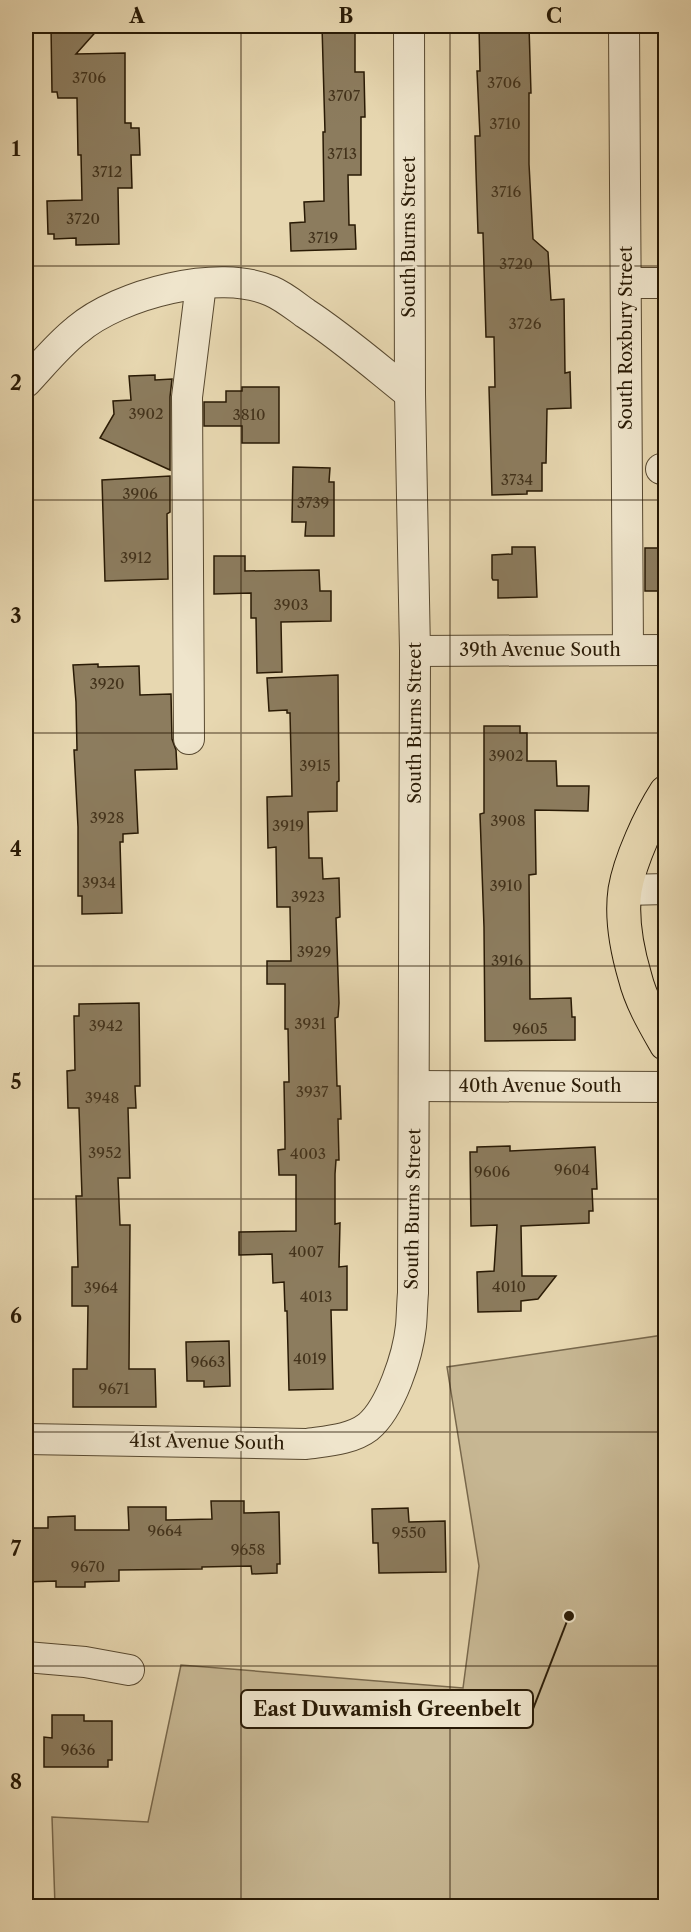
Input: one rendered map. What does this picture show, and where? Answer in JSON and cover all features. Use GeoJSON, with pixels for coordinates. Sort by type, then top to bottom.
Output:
{"type":"FeatureCollection","features":[{"type":"Feature","properties":{"kind":"main road"},"geometry":{"type":"LineString","coordinates":[[666,792],[654,811],[638,847],[626,890],[625,934],[635,978],[666,1044]]}},
{"type":"Feature","properties":{"kind":"street","name":"South Burns Street"},"geometry":{"type":"LineString","coordinates":[[380,1414],[394,1387],[411,1328],[415,651],[410,394],[409,26]]}},
{"type":"Feature","properties":{"kind":"street","name":"South Roxbury Street"},"geometry":{"type":"LineString","coordinates":[[624,26],[628,650]]}},
{"type":"Feature","properties":{"kind":"street"},"geometry":{"type":"LineString","coordinates":[[26,382],[78,329],[118,305],[188,285],[223,282],[249,284],[271,291],[321,323],[410,394]]}},
{"type":"Feature","properties":{"kind":"street"},"geometry":{"type":"LineString","coordinates":[[626,283],[666,283]]}},
{"type":"Feature","properties":{"kind":"street"},"geometry":{"type":"LineString","coordinates":[[189,739],[187,397],[201,284]]}},
{"type":"Feature","properties":{"kind":"street","name":"39th Avenue South"},"geometry":{"type":"LineString","coordinates":[[415,651],[666,651]]}},
{"type":"Feature","properties":{"kind":"street"},"geometry":{"type":"LineString","coordinates":[[626,890],[666,889]]}},
{"type":"Feature","properties":{"kind":"street","name":"40th Avenue South"},"geometry":{"type":"LineString","coordinates":[[414,1086],[666,1087]]}},
{"type":"Feature","properties":{"kind":"street","name":"41st Avenue South"},"geometry":{"type":"LineString","coordinates":[[26,1439],[306,1444],[354,1435],[368,1427],[380,1414]]}},
{"type":"Feature","properties":{"kind":"street"},"geometry":{"type":"LineString","coordinates":[[26,1657],[85,1662],[129,1670]]}},
{"type":"Feature","properties":{"kind":"shaded area"},"geometry":{"type":"Polygon","coordinates":[[[665,1330],[665,1906],[55,1906],[52,1817],[148,1822],[181,1665],[463,1688],[479,1566],[447,1367],[663,1335],[665,1330]]]}},
{"type":"Feature","properties":{"kind":"building"},"geometry":{"type":"Polygon","coordinates":[[[51,26],[101,26],[76,54],[125,53],[125,123],[131,123],[131,128],[139,128],[140,155],[131,155],[132,188],[118,188],[119,244],[76,245],[76,238],[54,239],[54,234],[48,234],[47,201],[82,200],[77,98],[58,98],[57,92],[52,92],[51,26]]]}},
{"type":"Feature","properties":{"kind":"building"},"geometry":{"type":"Polygon","coordinates":[[[322,26],[355,26],[355,72],[364,72],[365,117],[361,117],[361,175],[348,175],[349,225],[355,225],[356,249],[291,251],[290,223],[305,222],[304,202],[324,201],[322,26]]]}},
{"type":"Feature","properties":{"kind":"building"},"geometry":{"type":"Polygon","coordinates":[[[479,26],[529,26],[531,93],[529,93],[529,164],[533,239],[548,252],[551,300],[564,299],[565,373],[570,372],[571,408],[547,409],[546,463],[542,463],[542,491],[527,491],[527,494],[492,495],[489,387],[495,387],[494,337],[486,337],[483,233],[478,233],[475,136],[480,136],[477,71],[480,71],[479,26]]]}},
{"type":"Feature","properties":{"kind":"building"},"geometry":{"type":"Polygon","coordinates":[[[155,375],[155,380],[172,379],[170,470],[100,438],[114,414],[113,401],[131,400],[129,376],[155,375]]]}},
{"type":"Feature","properties":{"kind":"building"},"geometry":{"type":"Polygon","coordinates":[[[242,387],[279,387],[279,443],[242,443],[242,426],[204,426],[204,402],[226,402],[226,391],[242,391],[242,387]]]}},
{"type":"Feature","properties":{"kind":"building"},"geometry":{"type":"Polygon","coordinates":[[[293,467],[330,468],[329,482],[334,482],[334,536],[305,536],[306,522],[292,522],[293,467]]]}},
{"type":"Feature","properties":{"kind":"building"},"geometry":{"type":"Polygon","coordinates":[[[170,476],[170,512],[167,514],[168,579],[105,581],[102,480],[170,476]]]}},
{"type":"Feature","properties":{"kind":"building"},"geometry":{"type":"Polygon","coordinates":[[[512,547],[535,547],[537,597],[498,598],[498,580],[492,578],[492,555],[512,554],[512,547]]]}},
{"type":"Feature","properties":{"kind":"building"},"geometry":{"type":"Polygon","coordinates":[[[645,548],[666,548],[666,591],[645,591],[645,548]]]}},
{"type":"Feature","properties":{"kind":"building"},"geometry":{"type":"Polygon","coordinates":[[[214,556],[245,556],[245,571],[319,570],[320,591],[331,591],[331,621],[281,622],[282,672],[257,673],[256,618],[251,618],[251,593],[214,594],[214,556]]]}},
{"type":"Feature","properties":{"kind":"building"},"geometry":{"type":"Polygon","coordinates":[[[98,664],[98,667],[139,666],[140,695],[171,694],[172,739],[176,750],[177,769],[135,770],[138,833],[123,834],[123,842],[120,842],[122,913],[82,914],[82,896],[78,896],[78,827],[74,750],[77,750],[76,702],[73,665],[98,664]]]}},
{"type":"Feature","properties":{"kind":"building"},"geometry":{"type":"Polygon","coordinates":[[[338,675],[337,811],[308,812],[309,858],[322,858],[323,879],[339,878],[340,917],[336,918],[339,1003],[338,1017],[335,1018],[337,1086],[340,1086],[341,1119],[338,1119],[339,1160],[336,1160],[335,1174],[335,1224],[340,1223],[339,1267],[347,1266],[347,1310],[331,1310],[333,1389],[289,1390],[284,1282],[273,1283],[272,1254],[239,1255],[239,1232],[296,1231],[296,1175],[279,1175],[278,1150],[285,1149],[284,1082],[289,1082],[288,1029],[285,1029],[285,984],[267,984],[267,961],[291,961],[290,907],[277,907],[276,847],[268,848],[267,797],[292,796],[290,713],[287,713],[287,710],[269,711],[267,678],[338,675]]]}},
{"type":"Feature","properties":{"kind":"building"},"geometry":{"type":"Polygon","coordinates":[[[484,726],[520,726],[520,733],[527,733],[527,761],[556,761],[557,786],[589,786],[588,811],[535,810],[536,874],[529,875],[530,999],[571,998],[572,1017],[575,1017],[575,1040],[485,1041],[480,814],[484,813],[484,726]]]}},
{"type":"Feature","properties":{"kind":"building"},"geometry":{"type":"Polygon","coordinates":[[[139,1003],[140,1086],[135,1086],[136,1108],[128,1108],[130,1178],[118,1178],[120,1225],[130,1225],[129,1369],[155,1369],[156,1407],[73,1407],[73,1369],[87,1369],[88,1306],[72,1306],[72,1267],[78,1267],[76,1196],[82,1196],[79,1108],[68,1108],[67,1071],[75,1070],[74,1016],[79,1016],[79,1004],[139,1003]]]}},
{"type":"Feature","properties":{"kind":"building"},"geometry":{"type":"Polygon","coordinates":[[[510,1146],[510,1151],[595,1147],[597,1189],[592,1189],[593,1211],[589,1211],[589,1223],[521,1226],[522,1276],[556,1276],[538,1299],[521,1301],[521,1311],[478,1312],[477,1272],[494,1271],[497,1225],[471,1226],[470,1152],[477,1152],[477,1147],[510,1146]]]}},
{"type":"Feature","properties":{"kind":"building"},"geometry":{"type":"Polygon","coordinates":[[[229,1341],[230,1386],[204,1387],[204,1381],[187,1381],[186,1342],[229,1341]]]}},
{"type":"Feature","properties":{"kind":"building"},"geometry":{"type":"Polygon","coordinates":[[[211,1501],[244,1501],[244,1513],[279,1512],[280,1564],[277,1564],[277,1573],[252,1574],[251,1566],[202,1567],[202,1569],[119,1570],[119,1581],[85,1582],[85,1587],[56,1587],[56,1581],[26,1582],[26,1528],[48,1528],[48,1517],[75,1516],[75,1530],[129,1530],[128,1507],[166,1507],[166,1520],[212,1519],[211,1501]]]}},
{"type":"Feature","properties":{"kind":"building"},"geometry":{"type":"Polygon","coordinates":[[[408,1508],[409,1522],[445,1521],[446,1572],[379,1573],[378,1543],[373,1543],[372,1509],[408,1508]]]}},
{"type":"Feature","properties":{"kind":"building"},"geometry":{"type":"Polygon","coordinates":[[[52,1715],[84,1715],[84,1721],[112,1721],[112,1760],[108,1760],[108,1767],[44,1767],[44,1737],[52,1738],[52,1715]]]}},
{"type":"Feature","properties":{"kind":"place","name":"East Duwamish Greenbelt"},"geometry":{"type":"Point","coordinates":[569,1616]}}]}
